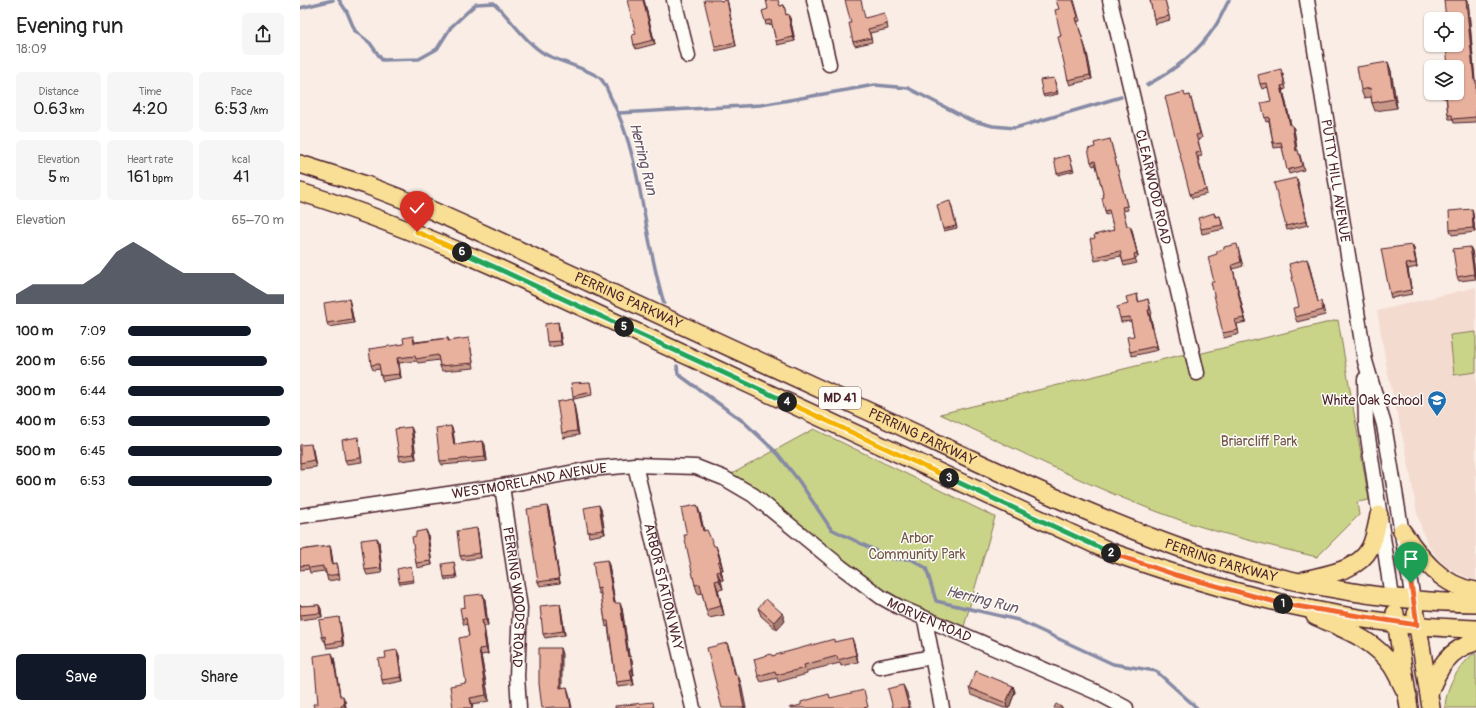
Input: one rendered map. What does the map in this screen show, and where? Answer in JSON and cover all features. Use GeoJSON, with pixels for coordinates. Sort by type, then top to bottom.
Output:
{"type":"FeatureCollection","features":[{"type":"Feature","properties":{"kind":"main road","name":"PERRING PARKWAY"},"geometry":{"type":"LineString","coordinates":[[300,164],[366,185],[431,210],[1115,524],[1185,550],[1242,568],[1301,581],[1414,600],[1476,603]]}},
{"type":"Feature","properties":{"kind":"main road","name":"PERRING PARKWAY"},"geometry":{"type":"LineString","coordinates":[[300,192],[357,210],[402,227],[500,269],[1111,552],[1176,575],[1295,607],[1396,623],[1476,629]]}},
{"type":"Feature","properties":{"kind":"main road"},"geometry":{"type":"LineString","coordinates":[[1301,581],[1338,571],[1354,564],[1364,557],[1370,547],[1379,514]]}},
{"type":"Feature","properties":{"kind":"main road"},"geometry":{"type":"LineString","coordinates":[[1402,531],[1427,564],[1440,576],[1457,585],[1476,591]]}},
{"type":"Feature","properties":{"kind":"main road","name":"PUTTY HILL AVENUE"},"geometry":{"type":"LineString","coordinates":[[1392,597],[1408,702]]}},
{"type":"Feature","properties":{"kind":"main road","name":"PUTTY HILL AVENUE"},"geometry":{"type":"LineString","coordinates":[[1414,600],[1430,701]]}},
{"type":"Feature","properties":{"kind":"main road"},"geometry":{"type":"LineString","coordinates":[[1295,607],[1353,633],[1370,643],[1392,666],[1408,702]]}},
{"type":"Feature","properties":{"kind":"main road"},"geometry":{"type":"LineString","coordinates":[[1430,701],[1435,676],[1450,654],[1476,642]]}},
{"type":"Feature","properties":{"kind":"street"},"geometry":{"type":"LineString","coordinates":[[674,0],[688,56]]}},
{"type":"Feature","properties":{"kind":"street"},"geometry":{"type":"LineString","coordinates":[[814,0],[829,64]]}},
{"type":"Feature","properties":{"kind":"street","name":"CLEARWOOD ROAD"},"geometry":{"type":"LineString","coordinates":[[1110,0],[1197,373]]}},
{"type":"Feature","properties":{"kind":"street","name":"PUTTY HILL AVENUE"},"geometry":{"type":"LineString","coordinates":[[1307,0],[1365,361],[1384,425],[1414,600]]}},
{"type":"Feature","properties":{"kind":"street","name":"PUTTY HILL AVENUE"},"geometry":{"type":"LineString","coordinates":[[1365,361],[1366,424],[1392,597]]}},
{"type":"Feature","properties":{"kind":"street","name":"WESTMORELAND AVENUE"},"geometry":{"type":"LineString","coordinates":[[300,516],[502,486],[590,469],[635,466],[696,467],[724,478],[753,495]]}},
{"type":"Feature","properties":{"kind":"street","name":"ARBOR STATION WAY"},"geometry":{"type":"LineString","coordinates":[[635,466],[693,708]]}},
{"type":"Feature","properties":{"kind":"street","name":"PERRING WOODS ROAD"},"geometry":{"type":"LineString","coordinates":[[502,486],[520,608],[517,676],[519,708]]}},
{"type":"Feature","properties":{"kind":"street","name":"MORVEN ROAD"},"geometry":{"type":"LineString","coordinates":[[753,495],[866,586],[899,607],[925,620],[1096,692],[1123,707]]}},
{"type":"Feature","properties":{"kind":"street"},"geometry":{"type":"LineString","coordinates":[[925,620],[942,708]]}},
{"type":"Feature","properties":{"kind":"street"},"geometry":{"type":"LineString","coordinates":[[880,667],[931,657]]}},
{"type":"Feature","properties":{"kind":"shaded area","name":"White Oak School"},"geometry":{"type":"Polygon","coordinates":[[[1476,287],[1476,580],[1467,578],[1448,568],[1438,559],[1428,545],[1422,530],[1417,513],[1408,461],[1388,374],[1377,311],[1476,287]]]}},
{"type":"Feature","properties":{"kind":"green space","name":"Briarcliff Park"},"geometry":{"type":"Polygon","coordinates":[[[1338,320],[1369,500],[1357,502],[1359,515],[1317,557],[1214,531],[1149,509],[1058,470],[940,414],[1185,354],[1186,357],[1338,320]]]}},
{"type":"Feature","properties":{"kind":"green space"},"geometry":{"type":"Polygon","coordinates":[[[1476,332],[1476,372],[1454,375],[1450,335],[1476,332]]]}},
{"type":"Feature","properties":{"kind":"green space","name":"Arbor Community Park"},"geometry":{"type":"Polygon","coordinates":[[[814,429],[995,517],[963,630],[887,600],[730,475],[814,429]]]}},
{"type":"Feature","properties":{"kind":"green space"},"geometry":{"type":"Polygon","coordinates":[[[1473,654],[1476,654],[1476,708],[1445,708],[1448,692],[1453,678],[1473,654]]]}},
{"type":"Feature","properties":{"kind":"building"},"geometry":{"type":"Polygon","coordinates":[[[627,0],[643,0],[653,40],[634,45],[632,35],[636,34],[627,0]]]}},
{"type":"Feature","properties":{"kind":"building"},"geometry":{"type":"Polygon","coordinates":[[[704,0],[727,0],[735,42],[715,47],[704,0]]]}},
{"type":"Feature","properties":{"kind":"building"},"geometry":{"type":"Polygon","coordinates":[[[766,0],[778,0],[780,6],[784,5],[786,15],[788,14],[793,37],[776,41],[771,20],[765,21],[762,11],[768,9],[766,0]]]}},
{"type":"Feature","properties":{"kind":"building"},"geometry":{"type":"Polygon","coordinates":[[[845,0],[861,0],[865,18],[884,13],[887,24],[868,29],[871,38],[853,42],[849,23],[851,23],[845,0]]]}},
{"type":"Feature","properties":{"kind":"building"},"geometry":{"type":"Polygon","coordinates":[[[1056,0],[1073,0],[1090,75],[1068,80],[1058,37],[1061,36],[1055,10],[1059,9],[1056,0]]]}},
{"type":"Feature","properties":{"kind":"building"},"geometry":{"type":"Polygon","coordinates":[[[1150,0],[1165,0],[1169,16],[1154,19],[1150,0]]]}},
{"type":"Feature","properties":{"kind":"building"},"geometry":{"type":"Polygon","coordinates":[[[1444,0],[1466,0],[1474,80],[1476,80],[1476,117],[1453,119],[1452,115],[1448,115],[1447,100],[1464,100],[1464,60],[1447,60],[1447,52],[1464,52],[1464,12],[1445,12],[1444,0]]]}},
{"type":"Feature","properties":{"kind":"building"},"geometry":{"type":"Polygon","coordinates":[[[1388,62],[1394,99],[1372,103],[1370,88],[1361,90],[1357,67],[1388,62]]]}},
{"type":"Feature","properties":{"kind":"building"},"geometry":{"type":"Polygon","coordinates":[[[1281,69],[1285,85],[1281,86],[1290,125],[1292,125],[1296,151],[1298,150],[1302,166],[1287,170],[1281,142],[1273,143],[1269,117],[1265,118],[1261,103],[1271,101],[1267,83],[1260,84],[1258,75],[1281,69]]]}},
{"type":"Feature","properties":{"kind":"building"},"geometry":{"type":"Polygon","coordinates":[[[1054,78],[1057,92],[1043,95],[1040,80],[1054,78]]]}},
{"type":"Feature","properties":{"kind":"building"},"geometry":{"type":"Polygon","coordinates":[[[1184,92],[1185,96],[1190,95],[1200,134],[1196,135],[1201,152],[1196,153],[1206,190],[1190,194],[1165,97],[1184,92]]]}},
{"type":"Feature","properties":{"kind":"building"},"geometry":{"type":"Polygon","coordinates":[[[1110,139],[1127,206],[1122,207],[1127,226],[1130,226],[1137,253],[1134,254],[1135,259],[1123,262],[1120,251],[1094,257],[1090,239],[1095,238],[1094,235],[1114,230],[1109,210],[1105,211],[1102,198],[1104,197],[1095,161],[1091,162],[1088,149],[1095,147],[1094,143],[1110,139]]]}},
{"type":"Feature","properties":{"kind":"building"},"geometry":{"type":"Polygon","coordinates":[[[1069,155],[1073,169],[1057,173],[1054,159],[1069,155]]]}},
{"type":"Feature","properties":{"kind":"building"},"geometry":{"type":"Polygon","coordinates":[[[1296,178],[1307,221],[1286,226],[1274,183],[1296,178]]]}},
{"type":"Feature","properties":{"kind":"building"},"geometry":{"type":"Polygon","coordinates":[[[950,201],[956,226],[943,229],[937,205],[950,201]]]}},
{"type":"Feature","properties":{"kind":"building"},"geometry":{"type":"Polygon","coordinates":[[[1472,209],[1473,228],[1450,230],[1449,211],[1472,209]]]}},
{"type":"Feature","properties":{"kind":"building"},"geometry":{"type":"Polygon","coordinates":[[[1214,213],[1215,217],[1220,216],[1222,225],[1201,229],[1198,218],[1214,213]]]}},
{"type":"Feature","properties":{"kind":"building"},"geometry":{"type":"Polygon","coordinates":[[[1237,244],[1241,262],[1232,265],[1244,318],[1235,320],[1238,330],[1223,333],[1211,282],[1214,282],[1208,257],[1217,254],[1217,251],[1224,249],[1224,247],[1237,244]]]}},
{"type":"Feature","properties":{"kind":"building"},"geometry":{"type":"Polygon","coordinates":[[[1412,245],[1416,263],[1406,264],[1411,290],[1390,294],[1381,249],[1412,245]]]}},
{"type":"Feature","properties":{"kind":"building"},"geometry":{"type":"Polygon","coordinates":[[[1470,247],[1474,274],[1457,277],[1453,249],[1470,247]]]}},
{"type":"Feature","properties":{"kind":"building"},"geometry":{"type":"Polygon","coordinates":[[[1307,259],[1318,302],[1321,301],[1323,310],[1295,317],[1293,308],[1299,307],[1289,264],[1307,259]]]}},
{"type":"Feature","properties":{"kind":"building"},"geometry":{"type":"Polygon","coordinates":[[[1137,294],[1138,302],[1148,299],[1150,310],[1148,310],[1156,346],[1130,352],[1127,337],[1134,336],[1130,317],[1120,318],[1117,307],[1128,304],[1126,297],[1137,294]]]}},
{"type":"Feature","properties":{"kind":"building"},"geometry":{"type":"Polygon","coordinates":[[[349,299],[352,319],[327,323],[324,303],[349,299]]]}},
{"type":"Feature","properties":{"kind":"building"},"geometry":{"type":"Polygon","coordinates":[[[558,322],[560,341],[547,342],[545,324],[558,322]]]}},
{"type":"Feature","properties":{"kind":"building"},"geometry":{"type":"Polygon","coordinates":[[[413,336],[414,343],[448,338],[448,341],[469,338],[473,363],[440,366],[438,355],[416,359],[415,356],[397,358],[399,374],[381,376],[379,364],[371,365],[369,349],[404,344],[403,338],[413,336]]]}},
{"type":"Feature","properties":{"kind":"building"},"geometry":{"type":"Polygon","coordinates":[[[590,382],[592,392],[573,396],[571,383],[590,382]]]}},
{"type":"Feature","properties":{"kind":"building"},"geometry":{"type":"Polygon","coordinates":[[[573,399],[577,431],[562,433],[557,402],[573,399]]]}},
{"type":"Feature","properties":{"kind":"building"},"geometry":{"type":"Polygon","coordinates":[[[451,426],[454,445],[483,441],[485,457],[440,461],[436,428],[451,426]]]}},
{"type":"Feature","properties":{"kind":"building"},"geometry":{"type":"Polygon","coordinates":[[[411,427],[414,454],[399,456],[395,429],[411,427]]]}},
{"type":"Feature","properties":{"kind":"building"},"geometry":{"type":"Polygon","coordinates":[[[358,437],[361,458],[345,460],[342,440],[358,437]]]}},
{"type":"Feature","properties":{"kind":"building"},"geometry":{"type":"Polygon","coordinates":[[[311,444],[314,460],[300,463],[300,445],[311,444]]]}},
{"type":"Feature","properties":{"kind":"building"},"geometry":{"type":"Polygon","coordinates":[[[599,505],[603,530],[588,532],[584,508],[599,505]]]}},
{"type":"Feature","properties":{"kind":"building"},"geometry":{"type":"Polygon","coordinates":[[[697,505],[703,531],[707,530],[714,546],[716,546],[720,561],[718,562],[720,571],[717,572],[719,580],[715,581],[721,606],[706,610],[700,584],[695,585],[684,535],[687,535],[681,508],[697,505]]]}},
{"type":"Feature","properties":{"kind":"building"},"geometry":{"type":"Polygon","coordinates":[[[547,506],[559,579],[538,582],[527,509],[547,506]]]}},
{"type":"Feature","properties":{"kind":"building"},"geometry":{"type":"Polygon","coordinates":[[[477,528],[480,553],[460,556],[457,531],[477,528]]]}},
{"type":"Feature","properties":{"kind":"building"},"geometry":{"type":"Polygon","coordinates":[[[426,530],[431,561],[416,563],[412,537],[416,536],[416,532],[426,530]]]}},
{"type":"Feature","properties":{"kind":"building"},"geometry":{"type":"Polygon","coordinates":[[[377,538],[381,568],[365,570],[361,540],[377,538]]]}},
{"type":"Feature","properties":{"kind":"building"},"geometry":{"type":"Polygon","coordinates":[[[330,546],[332,564],[337,563],[339,574],[327,576],[323,566],[309,568],[308,565],[300,566],[300,550],[330,546]]]}},
{"type":"Feature","properties":{"kind":"building"},"geometry":{"type":"Polygon","coordinates":[[[607,560],[614,603],[620,603],[628,657],[630,656],[632,680],[616,682],[608,621],[605,621],[600,588],[597,589],[593,562],[607,560]]]}},
{"type":"Feature","properties":{"kind":"building"},"geometry":{"type":"Polygon","coordinates":[[[454,562],[456,576],[444,577],[442,564],[454,562]]]}},
{"type":"Feature","properties":{"kind":"building"},"geometry":{"type":"Polygon","coordinates":[[[411,566],[413,580],[399,582],[397,569],[411,566]]]}},
{"type":"Feature","properties":{"kind":"building"},"geometry":{"type":"Polygon","coordinates":[[[483,594],[486,620],[482,620],[486,648],[479,649],[486,695],[470,698],[472,708],[453,708],[450,686],[466,683],[459,638],[469,636],[466,618],[462,619],[460,608],[465,607],[464,596],[483,594]]]}},
{"type":"Feature","properties":{"kind":"building"},"geometry":{"type":"Polygon","coordinates":[[[766,599],[782,613],[774,622],[758,608],[766,599]]]}},
{"type":"Feature","properties":{"kind":"building"},"geometry":{"type":"Polygon","coordinates":[[[300,604],[301,606],[319,605],[320,613],[300,615],[300,604]]]}},
{"type":"Feature","properties":{"kind":"building"},"geometry":{"type":"Polygon","coordinates":[[[560,604],[563,631],[543,634],[540,606],[560,604]]]}},
{"type":"Feature","properties":{"kind":"building"},"geometry":{"type":"Polygon","coordinates":[[[339,617],[342,641],[326,644],[325,636],[322,637],[319,620],[339,617]]]}},
{"type":"Feature","properties":{"kind":"building"},"geometry":{"type":"Polygon","coordinates":[[[852,638],[856,655],[838,660],[837,656],[804,665],[805,668],[776,675],[775,671],[758,676],[754,659],[771,654],[772,656],[834,639],[834,642],[852,638]]]}},
{"type":"Feature","properties":{"kind":"building"},"geometry":{"type":"Polygon","coordinates":[[[727,643],[735,675],[738,675],[744,708],[722,708],[707,648],[727,643]]]}},
{"type":"Feature","properties":{"kind":"building"},"geometry":{"type":"Polygon","coordinates":[[[539,648],[560,648],[560,688],[567,687],[571,708],[542,708],[539,684],[539,648]]]}},
{"type":"Feature","properties":{"kind":"building"},"geometry":{"type":"Polygon","coordinates":[[[397,650],[401,677],[382,680],[378,659],[386,658],[385,652],[397,650]]]}},
{"type":"Feature","properties":{"kind":"building"},"geometry":{"type":"Polygon","coordinates":[[[332,653],[340,696],[343,696],[344,705],[341,706],[341,708],[314,708],[313,704],[318,704],[314,656],[332,653]]]}},
{"type":"Feature","properties":{"kind":"building"},"geometry":{"type":"Polygon","coordinates":[[[976,671],[1013,686],[1006,703],[969,688],[976,671]]]}},
{"type":"Feature","properties":{"kind":"building"},"geometry":{"type":"Polygon","coordinates":[[[903,685],[909,708],[893,708],[888,689],[903,685]]]}},
{"type":"Feature","properties":{"kind":"building"},"geometry":{"type":"Polygon","coordinates":[[[864,690],[868,707],[789,708],[801,705],[801,702],[829,694],[830,698],[864,690]]]}},
{"type":"Feature","properties":{"kind":"building"},"geometry":{"type":"Polygon","coordinates":[[[653,702],[654,708],[615,708],[615,706],[653,702]]]}},
{"type":"Feature","properties":{"kind":"building"},"geometry":{"type":"Polygon","coordinates":[[[1056,704],[1063,708],[1054,708],[1056,704]]]}},
{"type":"Feature","properties":{"kind":"waterway","name":"Herring Run"},"geometry":{"type":"LineString","coordinates":[[300,8],[333,0]]}},
{"type":"Feature","properties":{"kind":"waterway","name":"Herring Run"},"geometry":{"type":"LineString","coordinates":[[339,0],[347,12],[355,31],[370,43],[382,60],[419,59],[437,49],[451,27],[476,4],[494,3],[525,37],[545,54],[591,73],[601,79],[622,122],[630,147],[642,199],[651,252],[664,303]]}},
{"type":"Feature","properties":{"kind":"waterway"},"geometry":{"type":"LineString","coordinates":[[1147,85],[1166,74],[1193,53],[1208,37],[1229,0]]}},
{"type":"Feature","properties":{"kind":"waterway"},"geometry":{"type":"LineString","coordinates":[[619,113],[761,105],[875,85],[908,88],[970,120],[993,126],[1015,128],[1121,97]]}},
{"type":"Feature","properties":{"kind":"waterway","name":"Herring Run"},"geometry":{"type":"LineString","coordinates":[[677,366],[678,374],[744,422],[778,454],[799,481],[831,529],[893,559],[911,559],[926,568],[936,601],[1018,620],[1113,664],[1156,671],[1197,708]]}},
{"type":"Feature","properties":{"kind":"place","name":"White Oak School"},"geometry":{"type":"Point","coordinates":[1437,417]}},
{"type":"Feature","properties":{"kind":"route"},"geometry":{"type":"LineString","coordinates":[[417,232],[1111,552],[1176,575],[1295,607],[1417,625],[1411,583]]}}]}
